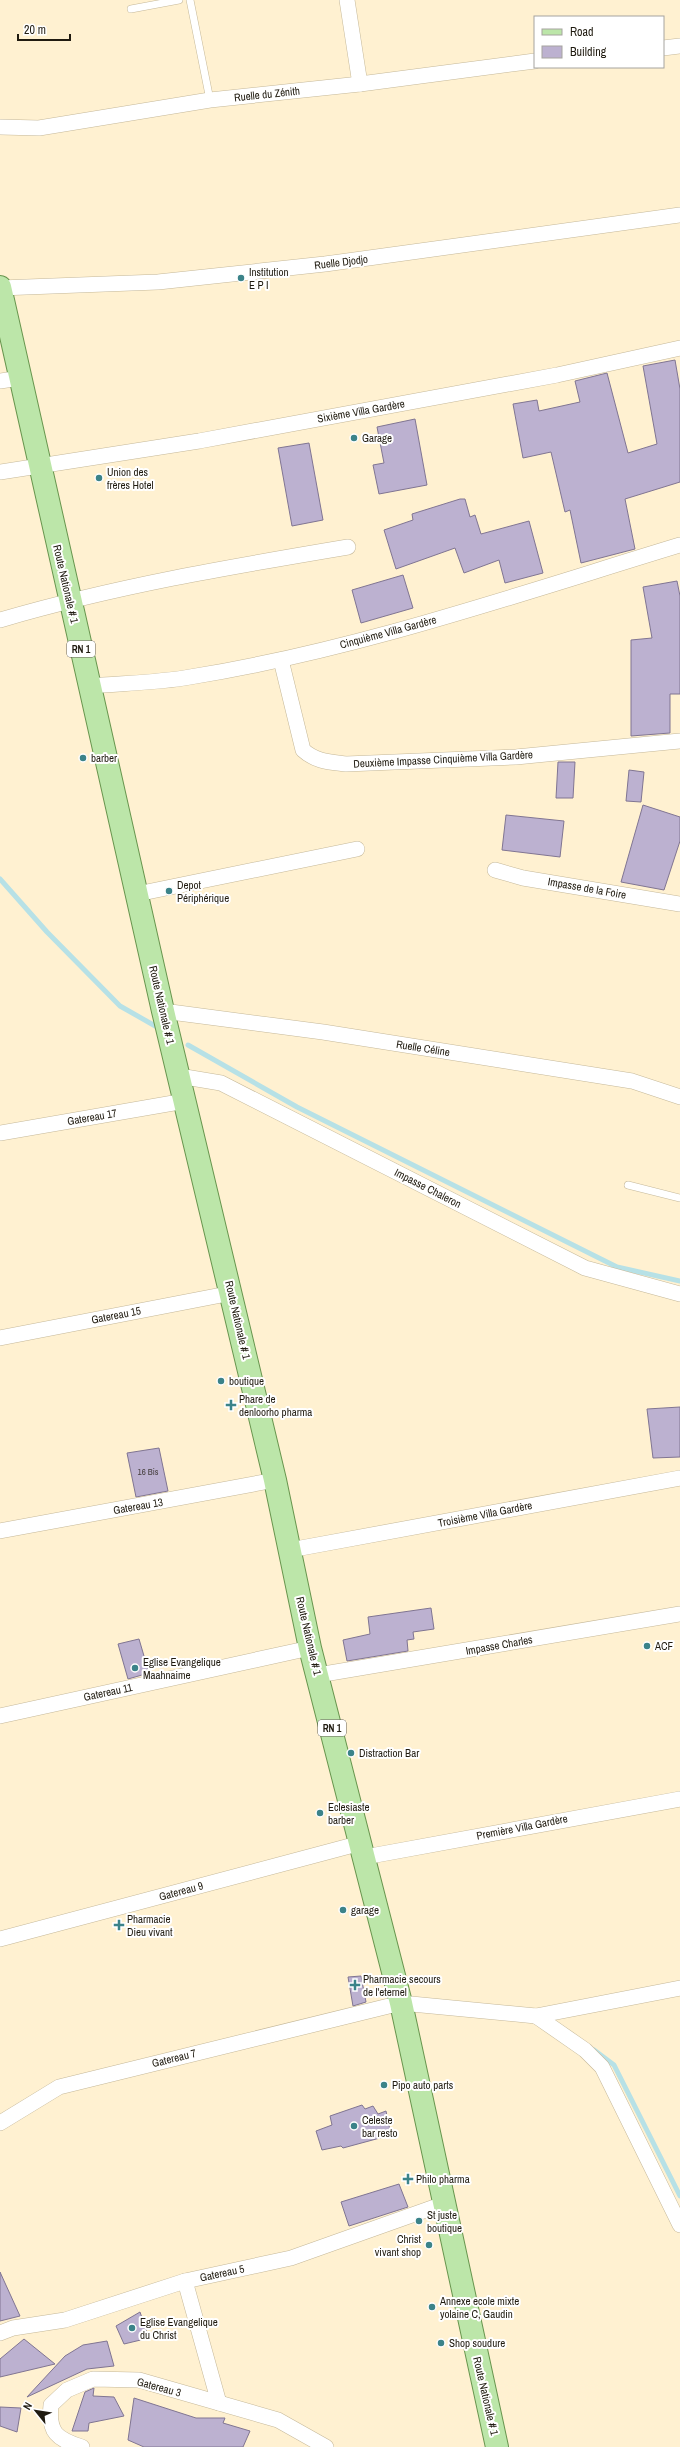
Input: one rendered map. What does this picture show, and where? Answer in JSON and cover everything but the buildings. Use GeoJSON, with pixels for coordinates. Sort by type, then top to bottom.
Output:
{"type":"FeatureCollection","features":[{"type":"Feature","properties":{"kind":"main road","name":"Route Nationale # 1"},"geometry":{"type":"LineString","coordinates":[[0,287],[10,380],[40,466],[163,1011],[232,1293],[275,1480],[310,1648],[401,2003],[443,2204],[497,2447]]}},
{"type":"Feature","properties":{"kind":"street"},"geometry":{"type":"LineString","coordinates":[[347,0],[360,84]]}},
{"type":"Feature","properties":{"kind":"street"},"geometry":{"type":"LineString","coordinates":[[664,48],[680,46]]}},
{"type":"Feature","properties":{"kind":"street","name":"Ruelle du Zénith"},"geometry":{"type":"LineString","coordinates":[[0,127],[39,128],[210,100],[360,84],[534,61]]}},
{"type":"Feature","properties":{"kind":"street","name":"Ruelle Djodjo"},"geometry":{"type":"LineString","coordinates":[[0,287],[158,282],[325,264],[680,216]]}},
{"type":"Feature","properties":{"kind":"street","name":"Sixième Villa Gardère"},"geometry":{"type":"LineString","coordinates":[[0,472],[200,441],[549,376],[680,348]]}},
{"type":"Feature","properties":{"kind":"street","name":"Cinquième Villa Gardère"},"geometry":{"type":"LineString","coordinates":[[90,686],[189,678],[281,660],[409,628],[680,545]]}},
{"type":"Feature","properties":{"kind":"street"},"geometry":{"type":"LineString","coordinates":[[0,620],[70,599],[154,580],[348,547]]}},
{"type":"Feature","properties":{"kind":"street","name":"Deuxième Impasse Cinquième Villa Gardère"},"geometry":{"type":"LineString","coordinates":[[281,660],[303,750],[311,758],[320,761],[346,764],[516,757],[680,741]]}},
{"type":"Feature","properties":{"kind":"street"},"geometry":{"type":"LineString","coordinates":[[137,894],[357,848]]}},
{"type":"Feature","properties":{"kind":"street","name":"Impasse de la Foire"},"geometry":{"type":"LineString","coordinates":[[494,870],[523,878],[680,904]]}},
{"type":"Feature","properties":{"kind":"street","name":"Ruelle Céline"},"geometry":{"type":"LineString","coordinates":[[163,1011],[323,1032],[632,1081],[680,1097]]}},
{"type":"Feature","properties":{"kind":"street","name":"Impasse Chaleron"},"geometry":{"type":"LineString","coordinates":[[179,1076],[221,1083],[585,1268],[680,1294]]}},
{"type":"Feature","properties":{"kind":"street","name":"Gatereau 17"},"geometry":{"type":"LineString","coordinates":[[0,1133],[185,1101]]}},
{"type":"Feature","properties":{"kind":"street","name":"Gatereau 15"},"geometry":{"type":"LineString","coordinates":[[0,1338],[232,1293]]}},
{"type":"Feature","properties":{"kind":"street","name":"Troisième Villa Gardère"},"geometry":{"type":"LineString","coordinates":[[290,1550],[680,1478]]}},
{"type":"Feature","properties":{"kind":"street","name":"Gatereau 13"},"geometry":{"type":"LineString","coordinates":[[0,1531],[275,1480]]}},
{"type":"Feature","properties":{"kind":"street","name":"Impasse Charles"},"geometry":{"type":"LineString","coordinates":[[318,1675],[680,1614]]}},
{"type":"Feature","properties":{"kind":"street","name":"Gatereau 11"},"geometry":{"type":"LineString","coordinates":[[0,1716],[310,1648]]}},
{"type":"Feature","properties":{"kind":"street","name":"Première Villa Gardère"},"geometry":{"type":"LineString","coordinates":[[363,1850],[680,1799]]}},
{"type":"Feature","properties":{"kind":"street","name":"Gatereau 9"},"geometry":{"type":"LineString","coordinates":[[0,1939],[363,1850]]}},
{"type":"Feature","properties":{"kind":"street"},"geometry":{"type":"LineString","coordinates":[[536,2016],[680,1988]]}},
{"type":"Feature","properties":{"kind":"street","name":"Gatereau 7"},"geometry":{"type":"LineString","coordinates":[[0,2123],[59,2086],[401,2003],[536,2016]]}},
{"type":"Feature","properties":{"kind":"street"},"geometry":{"type":"LineString","coordinates":[[536,2016],[585,2050],[602,2067],[680,2225]]}},
{"type":"Feature","properties":{"kind":"street","name":"Gatereau 5"},"geometry":{"type":"LineString","coordinates":[[0,2333],[13,2328],[65,2320],[185,2281],[291,2258],[443,2204]]}},
{"type":"Feature","properties":{"kind":"street"},"geometry":{"type":"LineString","coordinates":[[185,2281],[219,2404]]}},
{"type":"Feature","properties":{"kind":"street","name":"Gatereau 3"},"geometry":{"type":"LineString","coordinates":[[82,2447],[57,2436],[50,2422],[51,2405],[67,2390],[93,2379],[139,2380],[278,2420],[326,2447]]}},
{"type":"Feature","properties":{"kind":"lane"},"geometry":{"type":"LineString","coordinates":[[131,9],[179,0]]}},
{"type":"Feature","properties":{"kind":"lane"},"geometry":{"type":"LineString","coordinates":[[190,0],[210,100]]}},
{"type":"Feature","properties":{"kind":"lane"},"geometry":{"type":"LineString","coordinates":[[628,1185],[680,1198]]}},
{"type":"Feature","properties":{"kind":"waterway"},"geometry":{"type":"LineString","coordinates":[[0,879],[47,932],[120,1006],[157,1027]]}},
{"type":"Feature","properties":{"kind":"waterway"},"geometry":{"type":"LineString","coordinates":[[188,1045],[297,1107],[617,1267],[680,1281]]}},
{"type":"Feature","properties":{"kind":"waterway"},"geometry":{"type":"LineString","coordinates":[[594,2050],[614,2065],[680,2196]]}},
{"type":"Feature","properties":{"kind":"place","name":"Institution E P I"},"geometry":{"type":"Point","coordinates":[241,278]}},
{"type":"Feature","properties":{"kind":"place","name":"Garage"},"geometry":{"type":"Point","coordinates":[354,438]}},
{"type":"Feature","properties":{"kind":"place","name":"Union des frères Hotel"},"geometry":{"type":"Point","coordinates":[99,478]}},
{"type":"Feature","properties":{"kind":"place","name":"barber"},"geometry":{"type":"Point","coordinates":[83,758]}},
{"type":"Feature","properties":{"kind":"place","name":"Depot Périphérique"},"geometry":{"type":"Point","coordinates":[169,891]}},
{"type":"Feature","properties":{"kind":"place","name":"boutique"},"geometry":{"type":"Point","coordinates":[221,1381]}},
{"type":"Feature","properties":{"kind":"place","name":"Phare de denloorho pharma"},"geometry":{"type":"Point","coordinates":[231,1405]}},
{"type":"Feature","properties":{"kind":"place","name":"ACF"},"geometry":{"type":"Point","coordinates":[647,1646]}},
{"type":"Feature","properties":{"kind":"place","name":"Eglise Evangelique Maahnaime"},"geometry":{"type":"Point","coordinates":[135,1668]}},
{"type":"Feature","properties":{"kind":"place","name":"Distraction Bar"},"geometry":{"type":"Point","coordinates":[351,1753]}},
{"type":"Feature","properties":{"kind":"place","name":"Eclesiaste barber"},"geometry":{"type":"Point","coordinates":[320,1813]}},
{"type":"Feature","properties":{"kind":"place","name":"garage"},"geometry":{"type":"Point","coordinates":[343,1910]}},
{"type":"Feature","properties":{"kind":"place","name":"Pharmacie Dieu vivant"},"geometry":{"type":"Point","coordinates":[119,1925]}},
{"type":"Feature","properties":{"kind":"place","name":"Pharmacie secours de l'eternel"},"geometry":{"type":"Point","coordinates":[355,1985]}},
{"type":"Feature","properties":{"kind":"place","name":"Pipo auto parts"},"geometry":{"type":"Point","coordinates":[384,2085]}},
{"type":"Feature","properties":{"kind":"place","name":"Celeste bar resto"},"geometry":{"type":"Point","coordinates":[354,2126]}},
{"type":"Feature","properties":{"kind":"place","name":"Philo pharma"},"geometry":{"type":"Point","coordinates":[408,2179]}},
{"type":"Feature","properties":{"kind":"place","name":"St juste boutique"},"geometry":{"type":"Point","coordinates":[419,2221]}},
{"type":"Feature","properties":{"kind":"place","name":"Christ vivant shop"},"geometry":{"type":"Point","coordinates":[429,2245]}},
{"type":"Feature","properties":{"kind":"place","name":"Annexe ecole mixte yolaine C, Gaudin"},"geometry":{"type":"Point","coordinates":[432,2307]}},
{"type":"Feature","properties":{"kind":"place","name":"Eglise Evangelique du Christ"},"geometry":{"type":"Point","coordinates":[132,2328]}},
{"type":"Feature","properties":{"kind":"place","name":"Shop soudure"},"geometry":{"type":"Point","coordinates":[441,2343]}}]}
